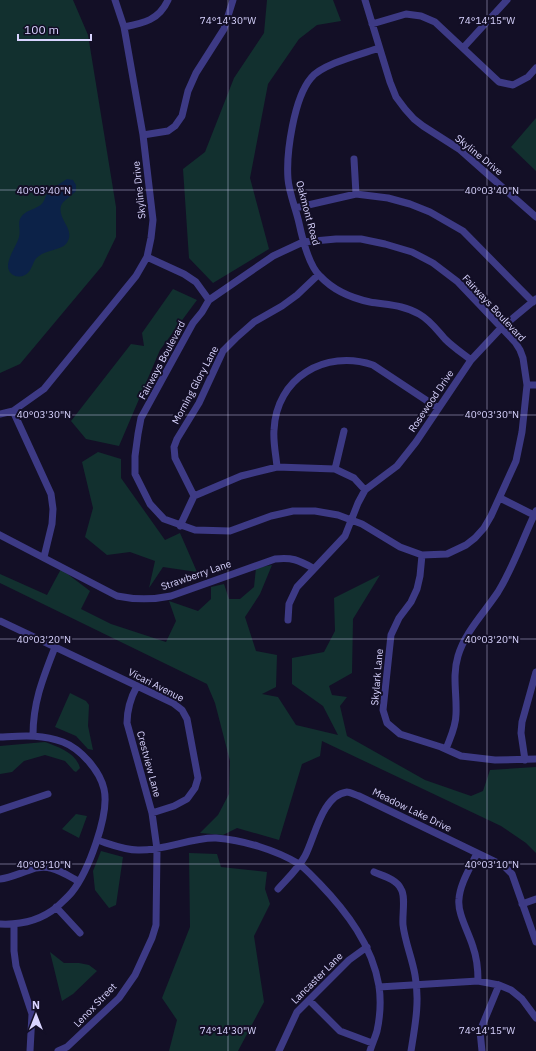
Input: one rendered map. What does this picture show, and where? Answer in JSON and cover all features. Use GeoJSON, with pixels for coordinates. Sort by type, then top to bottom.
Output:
{"type":"FeatureCollection","features":[{"type":"Feature","properties":{"kind":"street","name":"Skyline Drive"},"geometry":{"type":"LineString","coordinates":[[0,414],[13,411],[44,389],[136,276],[146,257],[151,238],[153,220],[143,135],[124,27],[115,0]]}},
{"type":"Feature","properties":{"kind":"street"},"geometry":{"type":"LineString","coordinates":[[124,27],[141,24],[154,18],[164,8],[168,0]]}},
{"type":"Feature","properties":{"kind":"street"},"geometry":{"type":"LineString","coordinates":[[143,135],[168,130],[175,126],[182,116],[188,91],[196,73],[224,29],[233,0]]}},
{"type":"Feature","properties":{"kind":"street","name":"Skyline Drive"},"geometry":{"type":"LineString","coordinates":[[365,0],[379,48],[396,97],[414,119],[459,148],[536,217]]}},
{"type":"Feature","properties":{"kind":"street"},"geometry":{"type":"LineString","coordinates":[[463,48],[507,0]]}},
{"type":"Feature","properties":{"kind":"street"},"geometry":{"type":"LineString","coordinates":[[372,24],[406,14],[421,16],[435,22],[499,82],[513,85],[528,77],[536,68]]}},
{"type":"Feature","properties":{"kind":"street","name":"Oakmont Road"},"geometry":{"type":"LineString","coordinates":[[379,48],[323,68],[312,76],[305,86],[296,114],[290,144],[288,180],[303,242],[318,275],[345,295],[368,302],[404,307],[420,314],[431,323],[446,340],[471,360]]}},
{"type":"Feature","properties":{"kind":"street"},"geometry":{"type":"LineString","coordinates":[[354,159],[356,194]]}},
{"type":"Feature","properties":{"kind":"street"},"geometry":{"type":"LineString","coordinates":[[296,208],[356,194],[388,198],[410,204],[430,212],[463,231],[534,300]]}},
{"type":"Feature","properties":{"kind":"street","name":"Fairways Boulevard"},"geometry":{"type":"LineString","coordinates":[[336,239],[361,239],[412,252],[433,263],[458,282],[515,342],[523,358],[527,385],[516,461],[500,498],[484,528],[466,545],[447,554],[422,555],[400,547],[373,530],[352,520],[338,515],[315,511],[292,511],[271,516],[230,531],[195,530],[180,526],[164,519],[150,504],[135,474],[135,456],[138,434],[145,412],[193,323],[209,300],[273,256],[303,242],[336,239]]}},
{"type":"Feature","properties":{"kind":"street"},"geometry":{"type":"LineString","coordinates":[[146,257],[184,274],[196,282],[209,300]]}},
{"type":"Feature","properties":{"kind":"street","name":"Morning Glory Lane"},"geometry":{"type":"LineString","coordinates":[[194,496],[175,458],[174,447],[177,439],[199,403],[223,351],[250,326],[297,295],[318,275]]}},
{"type":"Feature","properties":{"kind":"street","name":"Rosewood Drive"},"geometry":{"type":"LineString","coordinates":[[288,620],[289,604],[297,587],[313,568],[345,536],[358,503],[365,490],[397,466],[416,442],[471,360],[501,328],[534,300]]}},
{"type":"Feature","properties":{"kind":"street"},"geometry":{"type":"LineString","coordinates":[[277,467],[274,430],[280,401],[290,385],[302,374],[322,364],[340,361],[360,361],[372,365],[438,408]]}},
{"type":"Feature","properties":{"kind":"street"},"geometry":{"type":"LineString","coordinates":[[527,385],[536,385]]}},
{"type":"Feature","properties":{"kind":"street"},"geometry":{"type":"LineString","coordinates":[[13,411],[51,494],[53,509],[52,524],[44,557]]}},
{"type":"Feature","properties":{"kind":"street"},"geometry":{"type":"LineString","coordinates":[[334,469],[344,431]]}},
{"type":"Feature","properties":{"kind":"street"},"geometry":{"type":"LineString","coordinates":[[180,526],[194,496],[241,476],[277,467],[334,469],[354,478],[365,490]]}},
{"type":"Feature","properties":{"kind":"street"},"geometry":{"type":"LineString","coordinates":[[446,749],[454,728],[456,714],[454,673],[458,656],[465,639],[498,592],[508,574],[535,514],[500,498]]}},
{"type":"Feature","properties":{"kind":"street","name":"Strawberry Lane"},"geometry":{"type":"LineString","coordinates":[[0,535],[118,596],[134,599],[155,599],[171,596],[275,559],[289,558],[313,568]]}},
{"type":"Feature","properties":{"kind":"street","name":"Skylark Lane"},"geometry":{"type":"LineString","coordinates":[[422,555],[417,590],[411,602],[398,618],[391,635],[383,710],[387,723],[400,734],[446,749],[461,756],[495,760],[536,759]]}},
{"type":"Feature","properties":{"kind":"street","name":"Vicari Avenue"},"geometry":{"type":"LineString","coordinates":[[0,621],[173,703],[182,710],[187,719],[198,778],[195,788],[187,799],[174,806],[152,813]]}},
{"type":"Feature","properties":{"kind":"street"},"geometry":{"type":"LineString","coordinates":[[33,735],[35,703],[55,647]]}},
{"type":"Feature","properties":{"kind":"street"},"geometry":{"type":"LineString","coordinates":[[525,760],[521,733],[522,722],[536,672]]}},
{"type":"Feature","properties":{"kind":"street","name":"Crestview Lane"},"geometry":{"type":"LineString","coordinates":[[137,686],[130,699],[127,711],[127,723],[152,813],[157,849]]}},
{"type":"Feature","properties":{"kind":"street"},"geometry":{"type":"LineString","coordinates":[[0,737],[33,735],[64,742],[83,755],[95,769],[104,789],[104,813],[97,840],[83,874],[72,891],[56,907],[43,916],[14,925],[0,924]]}},
{"type":"Feature","properties":{"kind":"street","name":"Meadow Lake Drive"},"geometry":{"type":"LineString","coordinates":[[278,889],[300,865],[326,806],[336,796],[348,792],[504,866],[512,874],[536,942]]}},
{"type":"Feature","properties":{"kind":"street"},"geometry":{"type":"LineString","coordinates":[[0,810],[48,794]]}},
{"type":"Feature","properties":{"kind":"street"},"geometry":{"type":"LineString","coordinates":[[97,840],[123,848],[138,850],[157,849],[192,841],[215,838],[247,842],[300,865],[334,898],[355,925],[367,947],[379,987],[380,1010],[377,1032],[370,1051]]}},
{"type":"Feature","properties":{"kind":"street","name":"Lenox Street"},"geometry":{"type":"LineString","coordinates":[[58,1051],[67,1047],[119,998],[135,975],[152,938],[156,925],[157,849]]}},
{"type":"Feature","properties":{"kind":"street"},"geometry":{"type":"LineString","coordinates":[[478,853],[461,889],[458,900],[474,949],[478,966],[478,981]]}},
{"type":"Feature","properties":{"kind":"street"},"geometry":{"type":"LineString","coordinates":[[0,879],[46,866],[59,870],[78,881]]}},
{"type":"Feature","properties":{"kind":"street"},"geometry":{"type":"LineString","coordinates":[[374,872],[395,881],[402,889],[404,898],[402,916],[415,975],[418,1003],[411,1051]]}},
{"type":"Feature","properties":{"kind":"street"},"geometry":{"type":"LineString","coordinates":[[522,904],[536,898]]}},
{"type":"Feature","properties":{"kind":"street"},"geometry":{"type":"LineString","coordinates":[[56,907],[80,933]]}},
{"type":"Feature","properties":{"kind":"street"},"geometry":{"type":"LineString","coordinates":[[14,925],[14,951],[16,966],[32,1014],[30,1051]]}},
{"type":"Feature","properties":{"kind":"street","name":"Lancaster Lane"},"geometry":{"type":"LineString","coordinates":[[279,1051],[297,1012],[310,1001],[348,960],[367,947]]}},
{"type":"Feature","properties":{"kind":"street"},"geometry":{"type":"LineString","coordinates":[[379,987],[478,981],[499,985],[511,990],[522,999],[536,1018]]}},
{"type":"Feature","properties":{"kind":"street"},"geometry":{"type":"LineString","coordinates":[[482,1051],[480,1031],[499,985]]}},
{"type":"Feature","properties":{"kind":"street"},"geometry":{"type":"LineString","coordinates":[[310,1001],[340,1031],[372,1043]]}},
{"type":"Feature","properties":{"kind":"green space"},"geometry":{"type":"Polygon","coordinates":[[[0,0],[73,0],[88,35],[116,207],[116,237],[102,266],[20,364],[0,373],[0,0]]]}},
{"type":"Feature","properties":{"kind":"green space"},"geometry":{"type":"Polygon","coordinates":[[[267,0],[333,0],[341,21],[317,25],[299,39],[268,84],[250,178],[269,249],[213,283],[189,258],[183,169],[205,152],[234,78],[264,33],[267,0]]]}},
{"type":"Feature","properties":{"kind":"green space"},"geometry":{"type":"Polygon","coordinates":[[[536,118],[536,171],[511,147],[536,118]]]}},
{"type":"Feature","properties":{"kind":"green space"},"geometry":{"type":"Polygon","coordinates":[[[173,289],[197,300],[160,350],[119,446],[86,439],[71,421],[131,344],[144,346],[142,333],[173,289]]]}},
{"type":"Feature","properties":{"kind":"green space"},"geometry":{"type":"Polygon","coordinates":[[[98,452],[121,459],[121,478],[165,540],[180,533],[197,572],[163,567],[149,588],[155,561],[130,552],[107,555],[85,537],[93,508],[82,462],[98,452]]]}},
{"type":"Feature","properties":{"kind":"green space"},"geometry":{"type":"Polygon","coordinates":[[[272,565],[260,594],[245,617],[256,651],[277,655],[276,687],[262,694],[278,697],[296,725],[338,735],[323,706],[292,684],[292,658],[324,652],[335,631],[334,598],[380,575],[353,619],[352,673],[329,686],[332,695],[347,697],[340,706],[347,736],[425,780],[471,796],[483,791],[490,770],[536,767],[536,853],[526,843],[501,826],[322,741],[320,756],[302,764],[279,840],[237,828],[223,835],[200,833],[218,815],[229,794],[230,761],[215,703],[207,684],[0,583],[0,574],[47,595],[61,569],[90,591],[81,609],[111,624],[166,642],[176,621],[169,601],[198,611],[211,599],[211,587],[224,584],[229,599],[240,599],[254,587],[256,568],[272,565]]]}},
{"type":"Feature","properties":{"kind":"green space"},"geometry":{"type":"Polygon","coordinates":[[[70,693],[86,701],[89,705],[88,726],[93,750],[88,749],[76,736],[55,727],[70,693]]]}},
{"type":"Feature","properties":{"kind":"green space"},"geometry":{"type":"Polygon","coordinates":[[[45,742],[61,748],[71,754],[75,758],[80,768],[76,772],[65,761],[45,755],[24,761],[12,772],[0,774],[0,746],[45,742]]]}},
{"type":"Feature","properties":{"kind":"green space"},"geometry":{"type":"Polygon","coordinates":[[[76,814],[87,816],[79,838],[62,829],[76,814]]]}},
{"type":"Feature","properties":{"kind":"green space"},"geometry":{"type":"Polygon","coordinates":[[[101,851],[123,857],[116,905],[109,908],[95,890],[93,871],[101,851]]]}},
{"type":"Feature","properties":{"kind":"green space"},"geometry":{"type":"Polygon","coordinates":[[[189,853],[217,854],[221,867],[267,872],[265,889],[270,904],[254,936],[264,1002],[238,1051],[169,1051],[177,1020],[162,998],[190,927],[189,853]]]}},
{"type":"Feature","properties":{"kind":"green space"},"geometry":{"type":"Polygon","coordinates":[[[50,952],[64,963],[89,965],[97,971],[73,994],[62,1001],[50,952]]]}},
{"type":"Feature","properties":{"kind":"water"},"geometry":{"type":"Polygon","coordinates":[[[67,179],[73,180],[76,185],[76,191],[61,206],[62,216],[68,230],[69,239],[61,248],[45,252],[39,256],[35,260],[30,271],[25,275],[13,275],[9,272],[8,262],[19,237],[19,222],[21,217],[27,211],[41,205],[49,191],[67,179]]]}}]}
